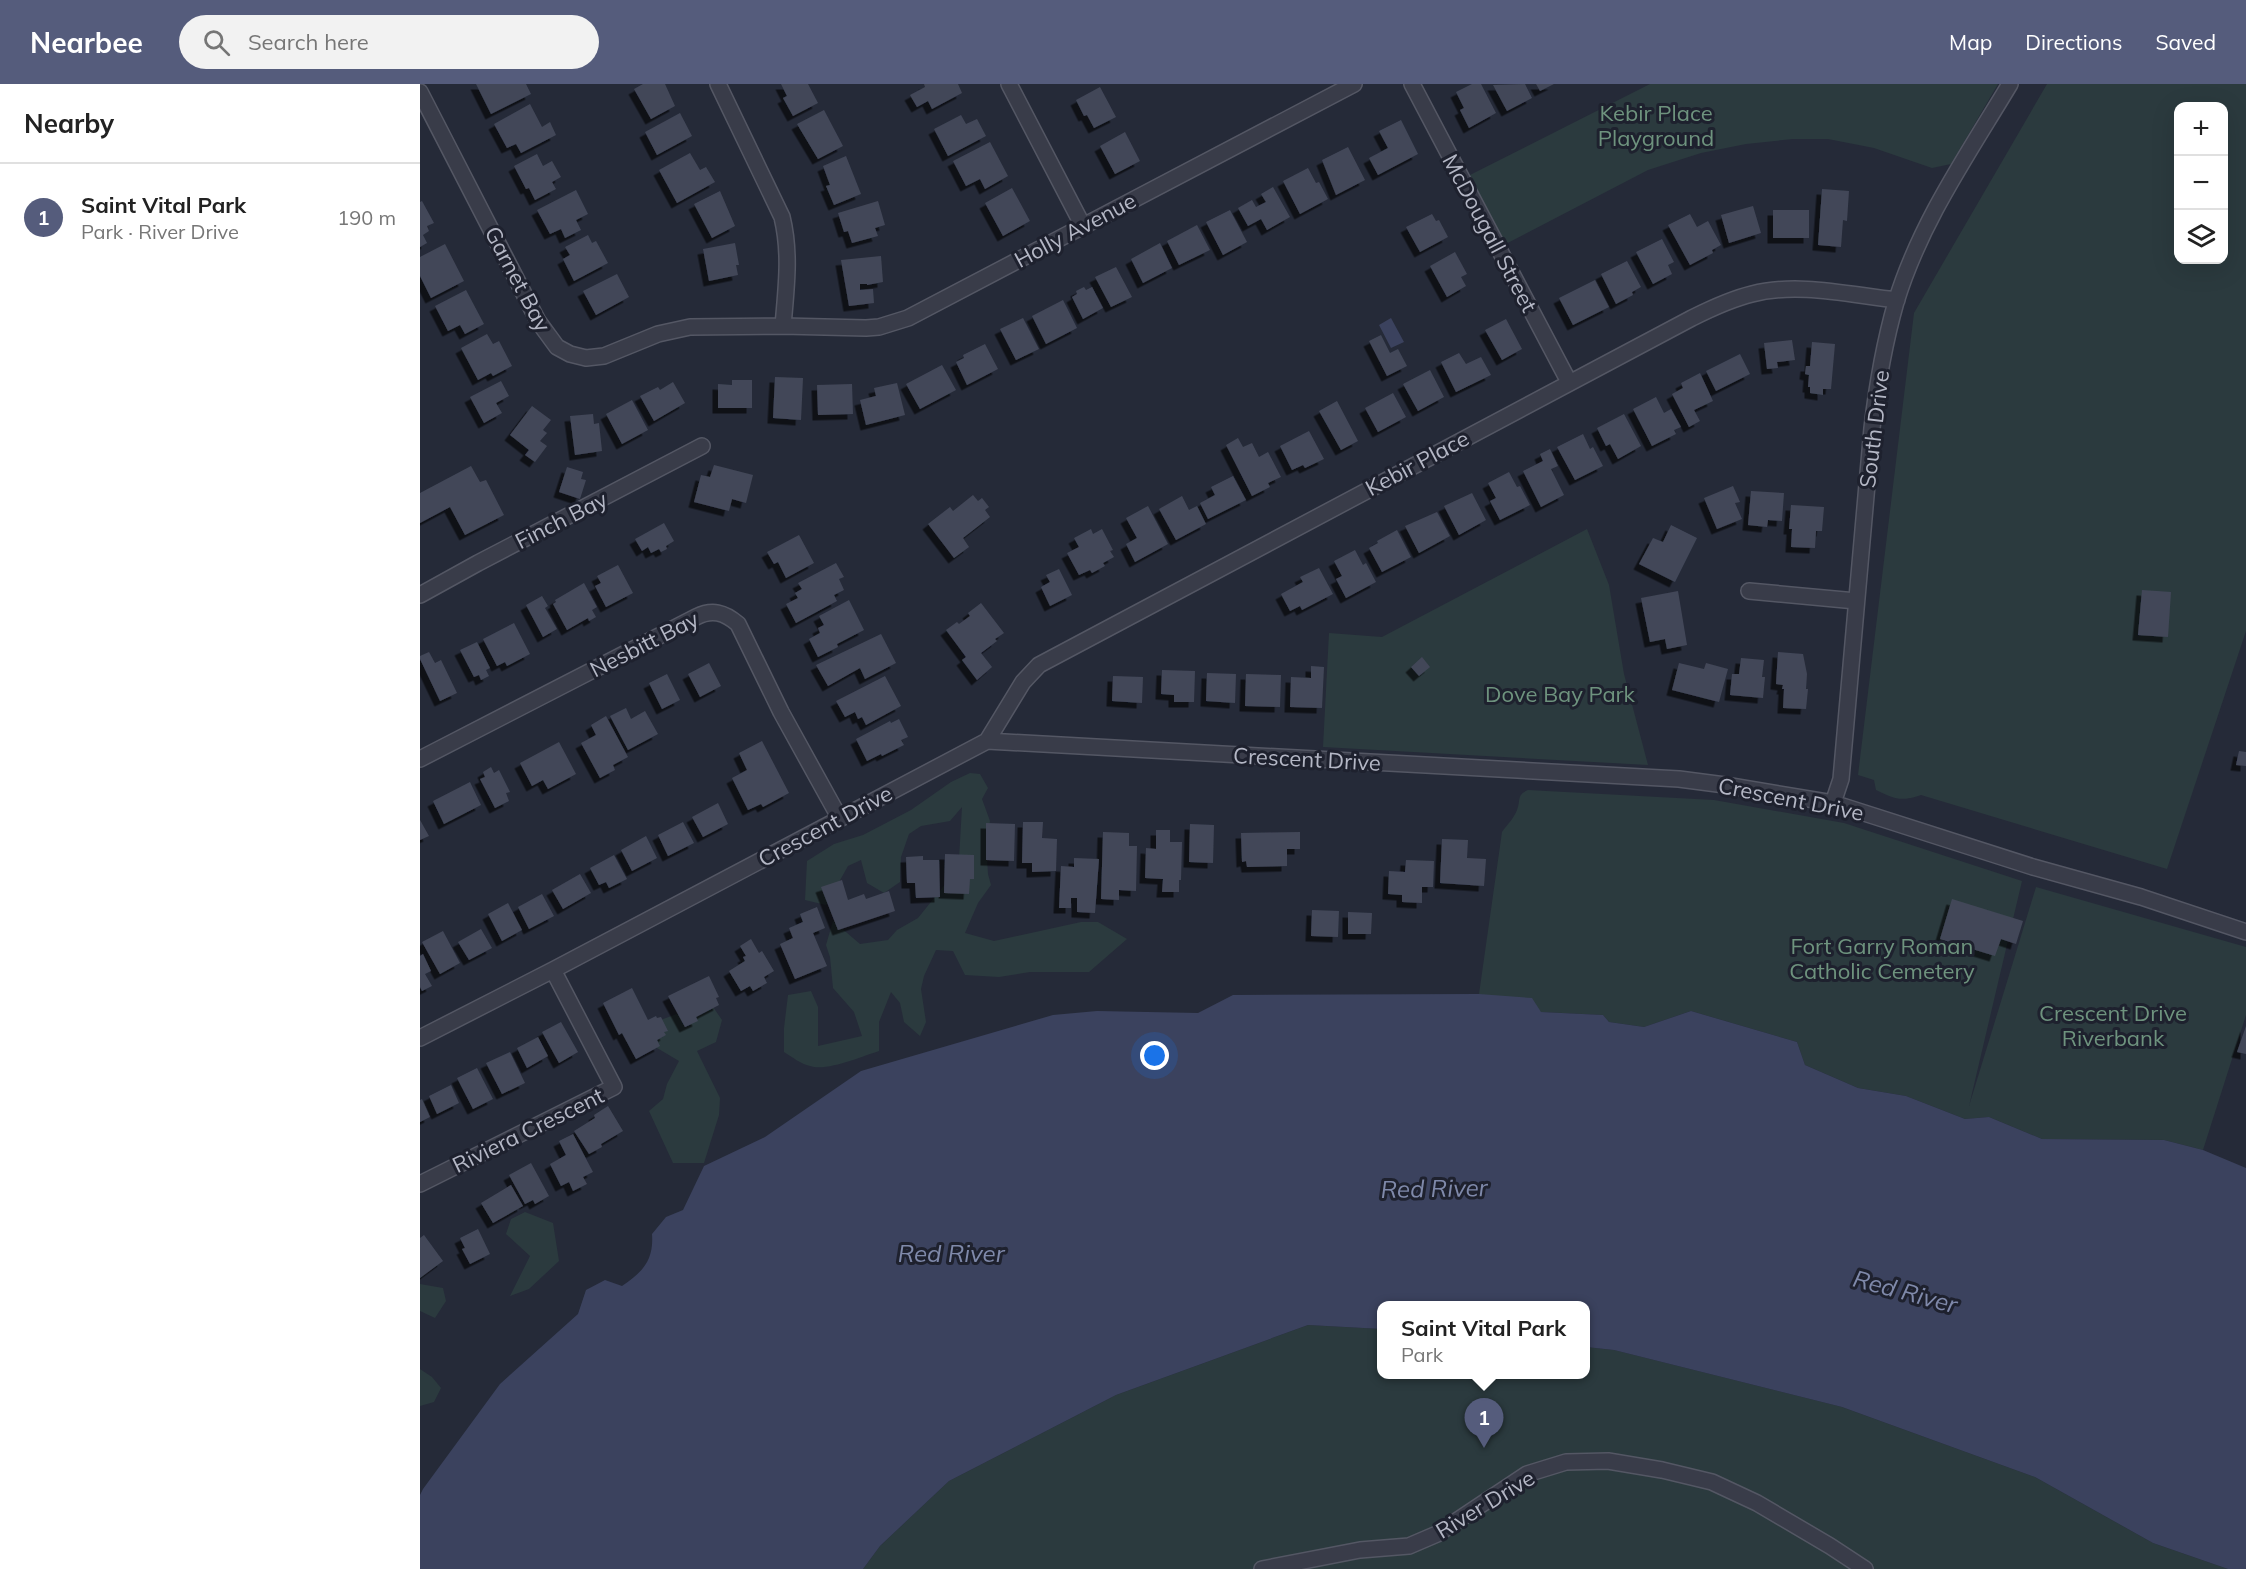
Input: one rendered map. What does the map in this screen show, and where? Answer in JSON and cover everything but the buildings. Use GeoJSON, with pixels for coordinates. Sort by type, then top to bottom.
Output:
{"type":"FeatureCollection","features":[{"type":"Feature","properties":{"kind":"street"},"geometry":{"type":"LineString","coordinates":[[718,84],[782,217],[787,235],[789,261],[783,326]]}},
{"type":"Feature","properties":{"kind":"street"},"geometry":{"type":"LineString","coordinates":[[1009,84],[1083,226]]}},
{"type":"Feature","properties":{"kind":"street","name":"Holly Avenue"},"geometry":{"type":"LineString","coordinates":[[783,326],[866,328],[893,324],[908,318],[1354,84]]}},
{"type":"Feature","properties":{"kind":"street","name":"McDougall Street"},"geometry":{"type":"LineString","coordinates":[[1412,84],[1569,382]]}},
{"type":"Feature","properties":{"kind":"street","name":"South Drive"},"geometry":{"type":"LineString","coordinates":[[1833,803],[1841,779],[1878,375],[1897,300],[1930,218],[2010,84]]}},
{"type":"Feature","properties":{"kind":"street","name":"Garnet Bay"},"geometry":{"type":"LineString","coordinates":[[420,92],[538,321],[558,347],[570,354],[586,358],[604,356],[658,334],[690,327],[783,326]]}},
{"type":"Feature","properties":{"kind":"street","name":"Kebir Place"},"geometry":{"type":"LineString","coordinates":[[987,741],[1023,682],[1039,665],[1569,382],[1728,300],[1755,293],[1799,289],[1897,300]]}},
{"type":"Feature","properties":{"kind":"street","name":"Finch Bay"},"geometry":{"type":"LineString","coordinates":[[420,595],[478,562],[702,446]]}},
{"type":"Feature","properties":{"kind":"street"},"geometry":{"type":"LineString","coordinates":[[1749,591],[1856,602]]}},
{"type":"Feature","properties":{"kind":"street","name":"Nesbitt Bay"},"geometry":{"type":"LineString","coordinates":[[420,759],[696,617],[707,612],[717,612],[738,624],[780,712],[839,817]]}},
{"type":"Feature","properties":{"kind":"street","name":"Crescent Drive"},"geometry":{"type":"LineString","coordinates":[[420,1038],[987,741],[1679,779],[1725,785],[1833,803],[2033,867],[2141,897],[2246,932]]}},
{"type":"Feature","properties":{"kind":"street","name":"Riviera Crescent"},"geometry":{"type":"LineString","coordinates":[[420,1184],[614,1087],[553,970]]}},
{"type":"Feature","properties":{"kind":"street","name":"River Drive"},"geometry":{"type":"LineString","coordinates":[[1262,1569],[1360,1550],[1409,1546],[1437,1534],[1527,1474],[1566,1462],[1608,1461],[1662,1470],[1712,1482],[1757,1503],[1865,1569]]}},
{"type":"Feature","properties":{"kind":"green space","name":"Kebir Place Playground"},"geometry":{"type":"Polygon","coordinates":[[[1650,84],[1998,84],[1951,164],[1932,168],[1874,148],[1828,139],[1793,139],[1746,144],[1701,153],[1648,170],[1498,248],[1462,179],[1650,84]]]}},
{"type":"Feature","properties":{"kind":"green space"},"geometry":{"type":"Polygon","coordinates":[[[2047,84],[2246,84],[2246,631],[2167,869],[1921,795],[1903,799],[1893,797],[1876,790],[1874,780],[1858,775],[1914,313],[2047,84]]]}},
{"type":"Feature","properties":{"kind":"green space","name":"Dove Bay Park"},"geometry":{"type":"Polygon","coordinates":[[[1587,529],[1609,585],[1624,674],[1648,765],[1323,747],[1329,633],[1382,637],[1587,529]]]}},
{"type":"Feature","properties":{"kind":"green space"},"geometry":{"type":"Polygon","coordinates":[[[970,773],[980,774],[988,788],[982,799],[990,821],[986,844],[991,885],[978,903],[965,933],[994,941],[1081,922],[1098,922],[1127,939],[1089,972],[1030,972],[999,977],[965,975],[953,951],[936,950],[924,976],[921,989],[926,1022],[920,1036],[904,1022],[900,1003],[891,992],[879,1022],[879,1051],[825,1067],[803,1064],[784,1052],[788,995],[811,991],[818,1007],[818,1046],[862,1036],[854,1012],[833,988],[830,957],[826,945],[833,921],[860,944],[888,940],[897,930],[918,918],[951,877],[959,859],[962,807],[950,821],[921,826],[909,834],[901,857],[900,882],[884,893],[867,883],[861,860],[848,866],[826,905],[805,900],[807,861],[834,844],[863,835],[911,810],[951,782],[970,773]]]}},
{"type":"Feature","properties":{"kind":"green space","name":"Fort Garry Roman Catholic Cemetery"},"geometry":{"type":"Polygon","coordinates":[[[1528,790],[1714,800],[1844,823],[2022,881],[1969,1106],[2036,887],[2246,947],[2246,1015],[2203,1150],[2164,1140],[2042,1139],[1989,1117],[1965,1119],[1906,1096],[1858,1088],[1805,1065],[1797,1042],[1691,1011],[1644,1027],[1609,1022],[1603,1015],[1541,1012],[1479,994],[1502,832],[1516,813],[1520,796],[1528,790]]]}},
{"type":"Feature","properties":{"kind":"green space"},"geometry":{"type":"Polygon","coordinates":[[[713,1007],[722,1020],[716,1042],[697,1051],[720,1098],[719,1115],[704,1163],[673,1163],[649,1111],[663,1099],[667,1084],[679,1061],[657,1048],[655,1022],[685,1011],[713,1007]]]}},
{"type":"Feature","properties":{"kind":"green space"},"geometry":{"type":"Polygon","coordinates":[[[525,1212],[553,1223],[559,1261],[529,1289],[510,1296],[530,1256],[506,1234],[511,1219],[525,1212]]]}},
{"type":"Feature","properties":{"kind":"green space"},"geometry":{"type":"Polygon","coordinates":[[[420,1284],[443,1288],[446,1301],[435,1318],[420,1311],[420,1284]]]}},
{"type":"Feature","properties":{"kind":"green space"},"geometry":{"type":"Polygon","coordinates":[[[1308,1325],[1377,1329],[1377,1379],[1590,1379],[1590,1347],[1614,1350],[1842,1407],[2035,1477],[2153,1543],[2228,1569],[863,1569],[880,1546],[949,1481],[1116,1395],[1308,1325]]]}},
{"type":"Feature","properties":{"kind":"green space"},"geometry":{"type":"Polygon","coordinates":[[[420,1369],[432,1377],[441,1388],[434,1402],[420,1406],[420,1369]]]}},
{"type":"Feature","properties":{"kind":"water"},"geometry":{"type":"Polygon","coordinates":[[[1391,318],[1404,342],[1391,348],[1379,325],[1391,318]]]}},
{"type":"Feature","properties":{"kind":"water","name":"Red River"},"geometry":{"type":"Polygon","coordinates":[[[1479,994],[1532,998],[1541,1012],[1603,1015],[1609,1022],[1644,1027],[1691,1011],[1797,1042],[1805,1065],[1858,1088],[1906,1096],[1965,1119],[1989,1117],[2042,1139],[2164,1140],[2203,1150],[2246,1168],[2246,1569],[2228,1569],[2153,1543],[2035,1477],[1842,1407],[1614,1350],[1590,1347],[1590,1301],[1377,1301],[1377,1329],[1308,1325],[1116,1395],[949,1481],[880,1546],[863,1569],[420,1569],[420,1495],[423,1489],[500,1384],[578,1314],[586,1290],[605,1280],[622,1286],[646,1265],[651,1251],[652,1234],[666,1217],[683,1210],[704,1166],[765,1137],[861,1071],[1053,1015],[1097,1011],[1198,1013],[1233,995],[1479,994]]]}},
{"type":"Feature","properties":{"kind":"place","name":"Saint Vital Park"},"geometry":{"type":"Point","coordinates":[1484,1448]}},
{"type":"Feature","properties":{"kind":"park label","name":"Crescent Drive Riverbank"},"geometry":{"type":"Point","coordinates":[2113,1026]}}]}
